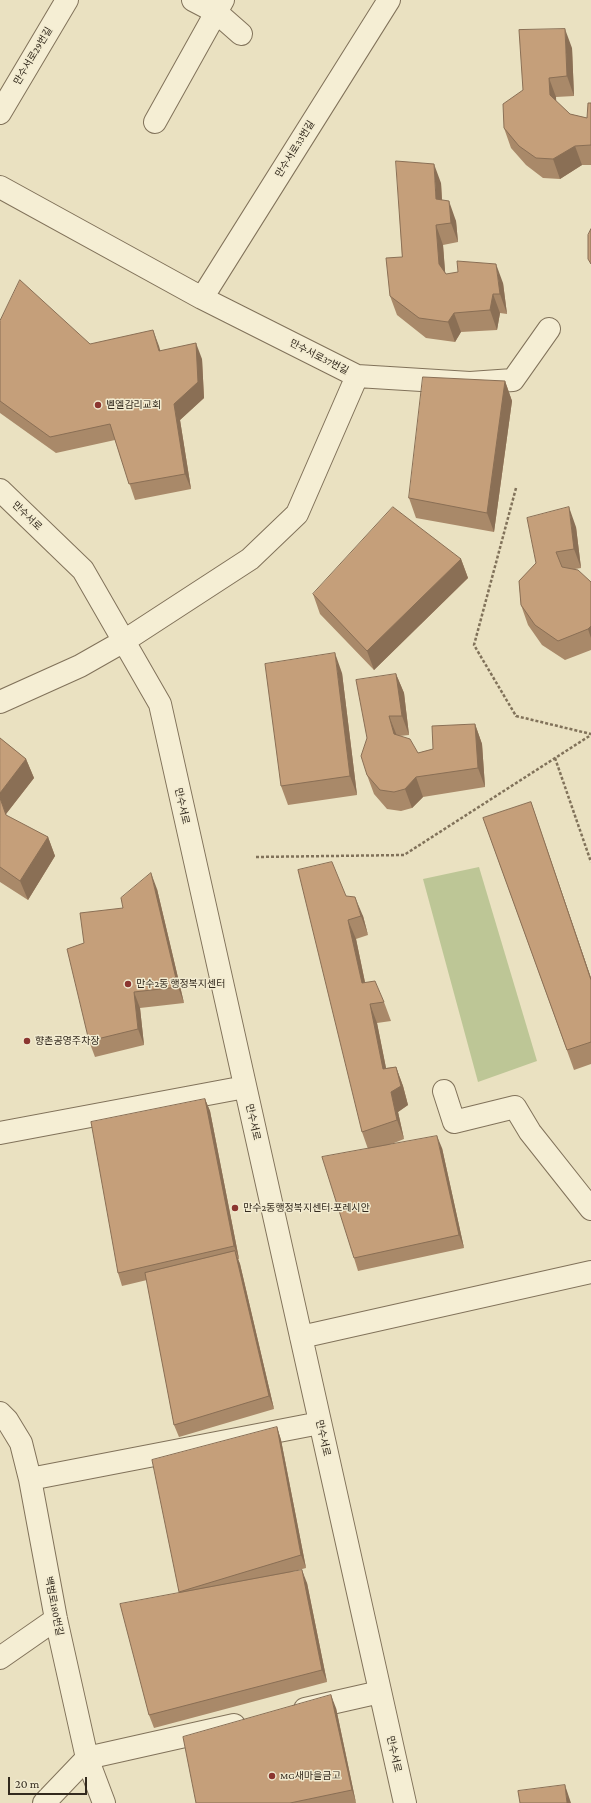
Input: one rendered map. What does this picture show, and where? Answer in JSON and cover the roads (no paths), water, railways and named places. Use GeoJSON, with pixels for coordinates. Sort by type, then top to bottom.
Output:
{"type":"FeatureCollection","features":[{"type":"Feature","properties":{"kind":"street","name":"만수서로29번길"},"geometry":{"type":"LineString","coordinates":[[0,113],[67,0]]}},
{"type":"Feature","properties":{"kind":"street"},"geometry":{"type":"LineString","coordinates":[[194,0],[219,6],[242,34]]}},
{"type":"Feature","properties":{"kind":"street","name":"만수서로33번길"},"geometry":{"type":"LineString","coordinates":[[202,298],[389,0]]}},
{"type":"Feature","properties":{"kind":"street"},"geometry":{"type":"LineString","coordinates":[[155,122],[219,6]]}},
{"type":"Feature","properties":{"kind":"street","name":"만수서로37번길"},"geometry":{"type":"LineString","coordinates":[[0,187],[202,298],[357,376],[297,514],[250,559],[124,641],[80,666],[0,702]]}},
{"type":"Feature","properties":{"kind":"street"},"geometry":{"type":"LineString","coordinates":[[357,376],[470,383],[513,380],[549,329]]}},
{"type":"Feature","properties":{"kind":"street","name":"만수서로"},"geometry":{"type":"LineString","coordinates":[[0,490],[83,570],[160,704],[404,1803]]}},
{"type":"Feature","properties":{"kind":"street"},"geometry":{"type":"LineString","coordinates":[[0,1133],[245,1087]]}},
{"type":"Feature","properties":{"kind":"street"},"geometry":{"type":"LineString","coordinates":[[444,1091],[454,1122],[515,1107],[530,1132],[591,1209]]}},
{"type":"Feature","properties":{"kind":"street"},"geometry":{"type":"LineString","coordinates":[[301,1337],[591,1272]]}},
{"type":"Feature","properties":{"kind":"street","name":"백범로180번길"},"geometry":{"type":"LineString","coordinates":[[0,1413],[7,1420],[21,1442],[30,1479],[56,1619],[87,1758],[104,1803]]}},
{"type":"Feature","properties":{"kind":"street"},"geometry":{"type":"LineString","coordinates":[[30,1479],[320,1423]]}},
{"type":"Feature","properties":{"kind":"street"},"geometry":{"type":"LineString","coordinates":[[0,1658],[56,1619]]}},
{"type":"Feature","properties":{"kind":"street"},"geometry":{"type":"LineString","coordinates":[[287,1713],[380,1692]]}},
{"type":"Feature","properties":{"kind":"street"},"geometry":{"type":"LineString","coordinates":[[44,1803],[87,1758],[256,1720]]}},
{"type":"Feature","properties":{"kind":"place","name":"벧엘감리교회"},"geometry":{"type":"Point","coordinates":[98,405]}},
{"type":"Feature","properties":{"kind":"place","name":"만수2동 행정복지센터"},"geometry":{"type":"Point","coordinates":[128,984]}},
{"type":"Feature","properties":{"kind":"place","name":"향촌공영주차장"},"geometry":{"type":"Point","coordinates":[27,1041]}},
{"type":"Feature","properties":{"kind":"place","name":"만수2동행정복지센터·포레시안"},"geometry":{"type":"Point","coordinates":[235,1208]}},
{"type":"Feature","properties":{"kind":"place","name":"MG새마을금고"},"geometry":{"type":"Point","coordinates":[272,1776]}}]}
